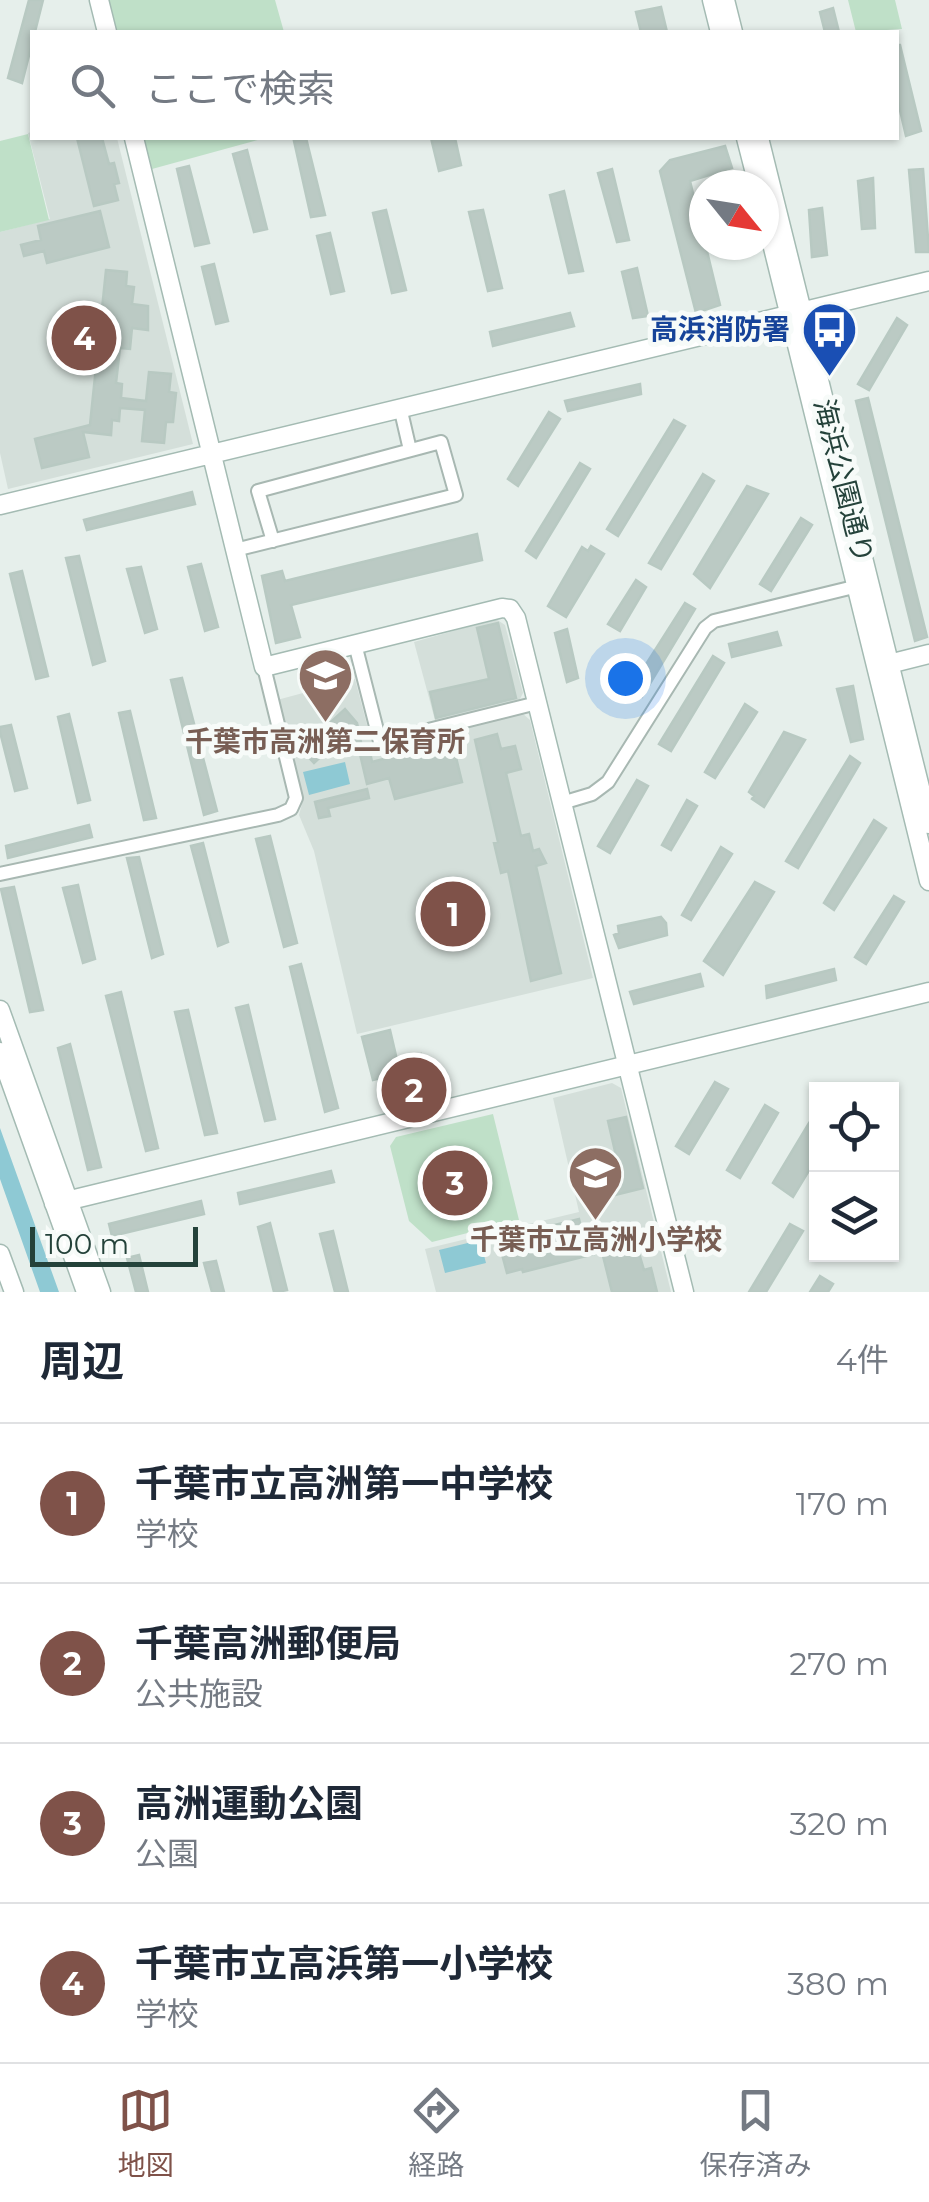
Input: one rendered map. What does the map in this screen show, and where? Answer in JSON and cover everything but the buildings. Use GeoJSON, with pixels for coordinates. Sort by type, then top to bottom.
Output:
{"type":"FeatureCollection","features":[{"type":"Feature","properties":{"kind":"street"},"geometry":{"type":"LineString","coordinates":[[100,0],[108,30]]}},
{"type":"Feature","properties":{"kind":"street"},"geometry":{"type":"LineString","coordinates":[[712,0],[720,30]]}},
{"type":"Feature","properties":{"kind":"street"},"geometry":{"type":"LineString","coordinates":[[725,0],[732,30]]}},
{"type":"Feature","properties":{"kind":"street"},"geometry":{"type":"LineString","coordinates":[[0,874],[278,815],[291,809],[296,798],[134,140]]}},
{"type":"Feature","properties":{"kind":"street"},"geometry":{"type":"LineString","coordinates":[[747,140],[754,170]]}},
{"type":"Feature","properties":{"kind":"street","name":"海浜公園通り"},"geometry":{"type":"LineString","coordinates":[[759,140],[795,311],[882,666],[929,880]]}},
{"type":"Feature","properties":{"kind":"street","name":"海浜公園通り"},"geometry":{"type":"LineString","coordinates":[[779,259],[795,311]]}},
{"type":"Feature","properties":{"kind":"street"},"geometry":{"type":"LineString","coordinates":[[0,505],[929,280]]}},
{"type":"Feature","properties":{"kind":"street"},"geometry":{"type":"LineString","coordinates":[[400,406],[410,450]]}},
{"type":"Feature","properties":{"kind":"street"},"geometry":{"type":"LineString","coordinates":[[235,550],[273,541],[456,495],[441,442],[258,491],[273,541]]}},
{"type":"Feature","properties":{"kind":"street"},"geometry":{"type":"LineString","coordinates":[[562,802],[592,794],[608,782],[705,628],[714,622],[862,585]]}},
{"type":"Feature","properties":{"kind":"street"},"geometry":{"type":"LineString","coordinates":[[264,666],[506,608],[516,618],[684,1292]]}},
{"type":"Feature","properties":{"kind":"street"},"geometry":{"type":"LineString","coordinates":[[355,644],[380,742],[537,703]]}},
{"type":"Feature","properties":{"kind":"street"},"geometry":{"type":"LineString","coordinates":[[882,666],[929,654]]}},
{"type":"Feature","properties":{"kind":"street","name":"海浜公園通り"},"geometry":{"type":"LineString","coordinates":[[882,666],[929,824]]}},
{"type":"Feature","properties":{"kind":"street"},"geometry":{"type":"LineString","coordinates":[[61,1202],[929,992]]}},
{"type":"Feature","properties":{"kind":"street"},"geometry":{"type":"LineString","coordinates":[[0,1010],[86,1292]]}},
{"type":"Feature","properties":{"kind":"street"},"geometry":{"type":"LineString","coordinates":[[0,1052],[101,1292]]}},
{"type":"Feature","properties":{"kind":"street"},"geometry":{"type":"LineString","coordinates":[[0,1254],[14,1292]]}},
{"type":"Feature","properties":{"kind":"shaded area"},"geometry":{"type":"Polygon","coordinates":[[[28,133],[30,140],[117,140],[193,444],[8,489],[0,453],[0,232],[50,219],[28,133]]]}},
{"type":"Feature","properties":{"kind":"shaded area"},"geometry":{"type":"Polygon","coordinates":[[[496,619],[505,625],[523,693],[519,701],[436,724],[414,642],[496,619]]]}},
{"type":"Feature","properties":{"kind":"shaded area"},"geometry":{"type":"Polygon","coordinates":[[[355,679],[373,748],[356,754],[522,713],[530,720],[593,978],[357,1034],[314,851],[299,815],[303,800],[277,700],[355,679]]]}},
{"type":"Feature","properties":{"kind":"shaded area","name":"千葉市立高洲小学校"},"geometry":{"type":"Polygon","coordinates":[[[612,1083],[621,1088],[671,1292],[436,1292],[425,1249],[579,1212],[553,1098],[612,1083]]]}},
{"type":"Feature","properties":{"kind":"green space"},"geometry":{"type":"Polygon","coordinates":[[[109,0],[275,0],[283,30],[116,30],[109,0]]]}},
{"type":"Feature","properties":{"kind":"green space"},"geometry":{"type":"Polygon","coordinates":[[[848,0],[895,0],[902,29],[856,30],[848,0]]]}},
{"type":"Feature","properties":{"kind":"green space"},"geometry":{"type":"Polygon","coordinates":[[[28,134],[49,220],[0,232],[0,141],[28,134]]]}},
{"type":"Feature","properties":{"kind":"green space"},"geometry":{"type":"Polygon","coordinates":[[[145,140],[258,140],[152,169],[145,140]]]}},
{"type":"Feature","properties":{"kind":"green space"},"geometry":{"type":"Polygon","coordinates":[[[493,1114],[519,1220],[432,1242],[409,1221],[390,1146],[396,1137],[493,1114]]]}},
{"type":"Feature","properties":{"kind":"water"},"geometry":{"type":"Polygon","coordinates":[[[345,762],[350,784],[309,795],[303,772],[345,762]]]}},
{"type":"Feature","properties":{"kind":"water"},"geometry":{"type":"Polygon","coordinates":[[[0,1128],[59,1292],[40,1292],[0,1179],[0,1128]]]}},
{"type":"Feature","properties":{"kind":"water"},"geometry":{"type":"Polygon","coordinates":[[[480,1240],[486,1263],[445,1273],[439,1250],[480,1240]]]}},
{"type":"Feature","properties":{"kind":"place","name":"千葉市立高浜第一小学校"},"geometry":{"type":"Point","coordinates":[84,338]}},
{"type":"Feature","properties":{"kind":"place","name":"高浜消防署"},"geometry":{"type":"Point","coordinates":[829,378]}},
{"type":"Feature","properties":{"kind":"place","name":"千葉市高洲第二保育所"},"geometry":{"type":"Point","coordinates":[325,724]}},
{"type":"Feature","properties":{"kind":"place","name":"千葉市立高洲第一中学校"},"geometry":{"type":"Point","coordinates":[453,914]}},
{"type":"Feature","properties":{"kind":"place","name":"千葉高洲郵便局"},"geometry":{"type":"Point","coordinates":[414,1090]}},
{"type":"Feature","properties":{"kind":"place","name":"高洲運動公園"},"geometry":{"type":"Point","coordinates":[455,1183]}},
{"type":"Feature","properties":{"kind":"place","name":"千葉市立高洲小学校"},"geometry":{"type":"Point","coordinates":[596,1222]}}]}
